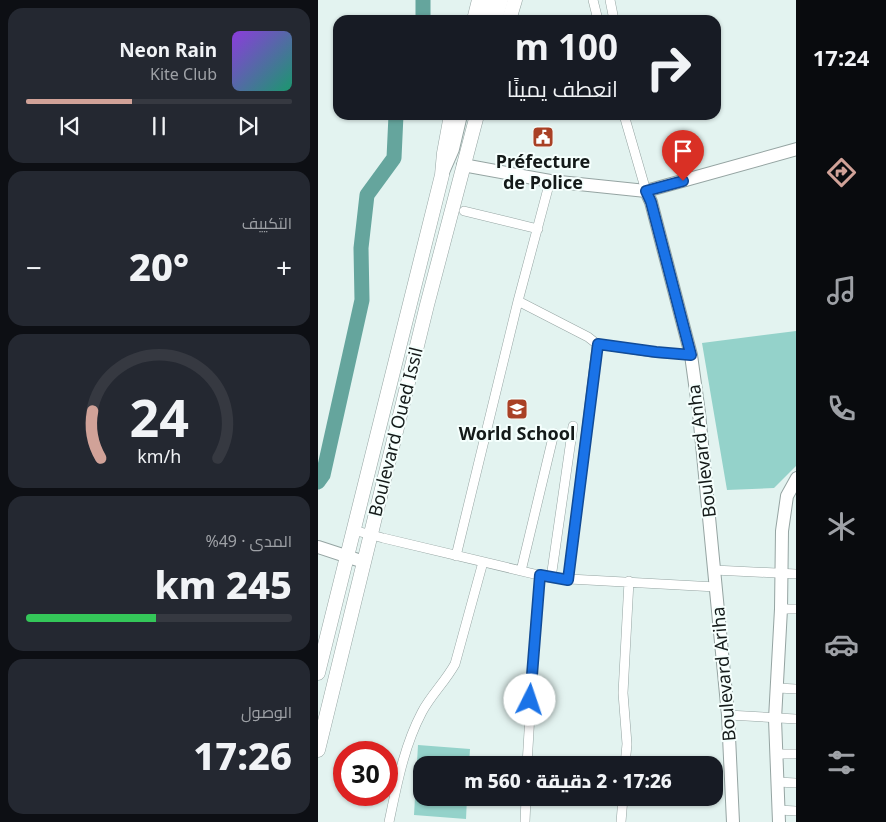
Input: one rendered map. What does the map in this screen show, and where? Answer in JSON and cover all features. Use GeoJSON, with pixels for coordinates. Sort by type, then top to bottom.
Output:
{"type":"FeatureCollection","features":[{"type":"Feature","properties":{"kind":"main road"},"geometry":{"type":"LineString","coordinates":[[475,15],[479,0]]}},
{"type":"Feature","properties":{"kind":"main road"},"geometry":{"type":"LineString","coordinates":[[510,15],[515,0]]}},
{"type":"Feature","properties":{"kind":"main road","name":"Boulevard Oued Issil"},"geometry":{"type":"LineString","coordinates":[[318,674],[442,175],[450,120]]}},
{"type":"Feature","properties":{"kind":"main road","name":"Boulevard Oued Issil"},"geometry":{"type":"LineString","coordinates":[[318,750],[370,535],[476,120]]}},
{"type":"Feature","properties":{"kind":"street"},"geometry":{"type":"LineString","coordinates":[[486,15],[490,0]]}},
{"type":"Feature","properties":{"kind":"street"},"geometry":{"type":"LineString","coordinates":[[498,15],[502,0]]}},
{"type":"Feature","properties":{"kind":"street"},"geometry":{"type":"LineString","coordinates":[[593,0],[597,15]]}},
{"type":"Feature","properties":{"kind":"street"},"geometry":{"type":"LineString","coordinates":[[610,0],[613,15]]}},
{"type":"Feature","properties":{"kind":"street","name":"Boulevard Oued Issil"},"geometry":{"type":"LineString","coordinates":[[442,175],[450,158],[460,120]]}},
{"type":"Feature","properties":{"kind":"street","name":"Boulevard Anha"},"geometry":{"type":"LineString","coordinates":[[625,120],[646,191],[651,202],[691,355],[701,432],[716,587]]}},
{"type":"Feature","properties":{"kind":"street"},"geometry":{"type":"LineString","coordinates":[[464,165],[550,181],[646,191],[796,149]]}},
{"type":"Feature","properties":{"kind":"street"},"geometry":{"type":"LineString","coordinates":[[456,556],[518,301],[550,181]]}},
{"type":"Feature","properties":{"kind":"street"},"geometry":{"type":"LineString","coordinates":[[464,211],[538,228]]}},
{"type":"Feature","properties":{"kind":"street"},"geometry":{"type":"LineString","coordinates":[[518,301],[598,344],[691,355]]}},
{"type":"Feature","properties":{"kind":"street"},"geometry":{"type":"LineString","coordinates":[[568,580],[598,344]]}},
{"type":"Feature","properties":{"kind":"street"},"geometry":{"type":"LineString","coordinates":[[551,578],[573,426]]}},
{"type":"Feature","properties":{"kind":"street"},"geometry":{"type":"LineString","coordinates":[[521,571],[554,433]]}},
{"type":"Feature","properties":{"kind":"street"},"geometry":{"type":"LineString","coordinates":[[796,478],[785,503],[778,688],[775,719],[779,816],[796,811]]}},
{"type":"Feature","properties":{"kind":"street"},"geometry":{"type":"LineString","coordinates":[[353,530],[551,578],[716,587]]}},
{"type":"Feature","properties":{"kind":"street"},"geometry":{"type":"LineString","coordinates":[[318,547],[364,562]]}},
{"type":"Feature","properties":{"kind":"street"},"geometry":{"type":"LineString","coordinates":[[389,822],[405,752],[423,708],[448,677],[454,664],[483,562]]}},
{"type":"Feature","properties":{"kind":"street"},"geometry":{"type":"LineString","coordinates":[[714,570],[796,574]]}},
{"type":"Feature","properties":{"kind":"street"},"geometry":{"type":"LineString","coordinates":[[527,756],[534,630],[540,575]]}},
{"type":"Feature","properties":{"kind":"street"},"geometry":{"type":"LineString","coordinates":[[626,756],[627,744],[623,693],[629,581]]}},
{"type":"Feature","properties":{"kind":"street","name":"Boulevard Ariha"},"geometry":{"type":"LineString","coordinates":[[716,587],[728,715],[734,822]]}},
{"type":"Feature","properties":{"kind":"street"},"geometry":{"type":"LineString","coordinates":[[781,609],[796,609]]}},
{"type":"Feature","properties":{"kind":"street"},"geometry":{"type":"LineString","coordinates":[[778,688],[796,689]]}},
{"type":"Feature","properties":{"kind":"street"},"geometry":{"type":"LineString","coordinates":[[728,715],[796,719]]}},
{"type":"Feature","properties":{"kind":"street"},"geometry":{"type":"LineString","coordinates":[[776,754],[796,754]]}},
{"type":"Feature","properties":{"kind":"street"},"geometry":{"type":"LineString","coordinates":[[778,782],[796,783]]}},
{"type":"Feature","properties":{"kind":"street"},"geometry":{"type":"LineString","coordinates":[[525,822],[526,806]]}},
{"type":"Feature","properties":{"kind":"street"},"geometry":{"type":"LineString","coordinates":[[621,822],[622,806]]}},
{"type":"Feature","properties":{"kind":"shaded area"},"geometry":{"type":"Polygon","coordinates":[[[796,331],[796,466],[774,488],[727,490],[702,343],[796,331]]]}},
{"type":"Feature","properties":{"kind":"shaded area"},"geometry":{"type":"Polygon","coordinates":[[[418,745],[470,749],[470,756],[417,756],[418,745]]]}},
{"type":"Feature","properties":{"kind":"shaded area"},"geometry":{"type":"Polygon","coordinates":[[[415,806],[467,806],[466,819],[414,815],[415,806]]]}},
{"type":"Feature","properties":{"kind":"waterway"},"geometry":{"type":"LineString","coordinates":[[423,0],[423,15]]}},
{"type":"Feature","properties":{"kind":"waterway"},"geometry":{"type":"LineString","coordinates":[[318,482],[323,475],[362,300],[361,248],[367,195],[394,158],[396,120]]}},
{"type":"Feature","properties":{"kind":"place","name":"Préfecture de Police"},"geometry":{"type":"Point","coordinates":[543,137]}},
{"type":"Feature","properties":{"kind":"place","name":"World School"},"geometry":{"type":"Point","coordinates":[517,409]}},
{"type":"Feature","properties":{"kind":"route"},"geometry":{"type":"LineString","coordinates":[[530,700],[534,630],[540,575],[568,580],[598,344],[691,355],[651,202],[646,191],[683,181]]}}]}
